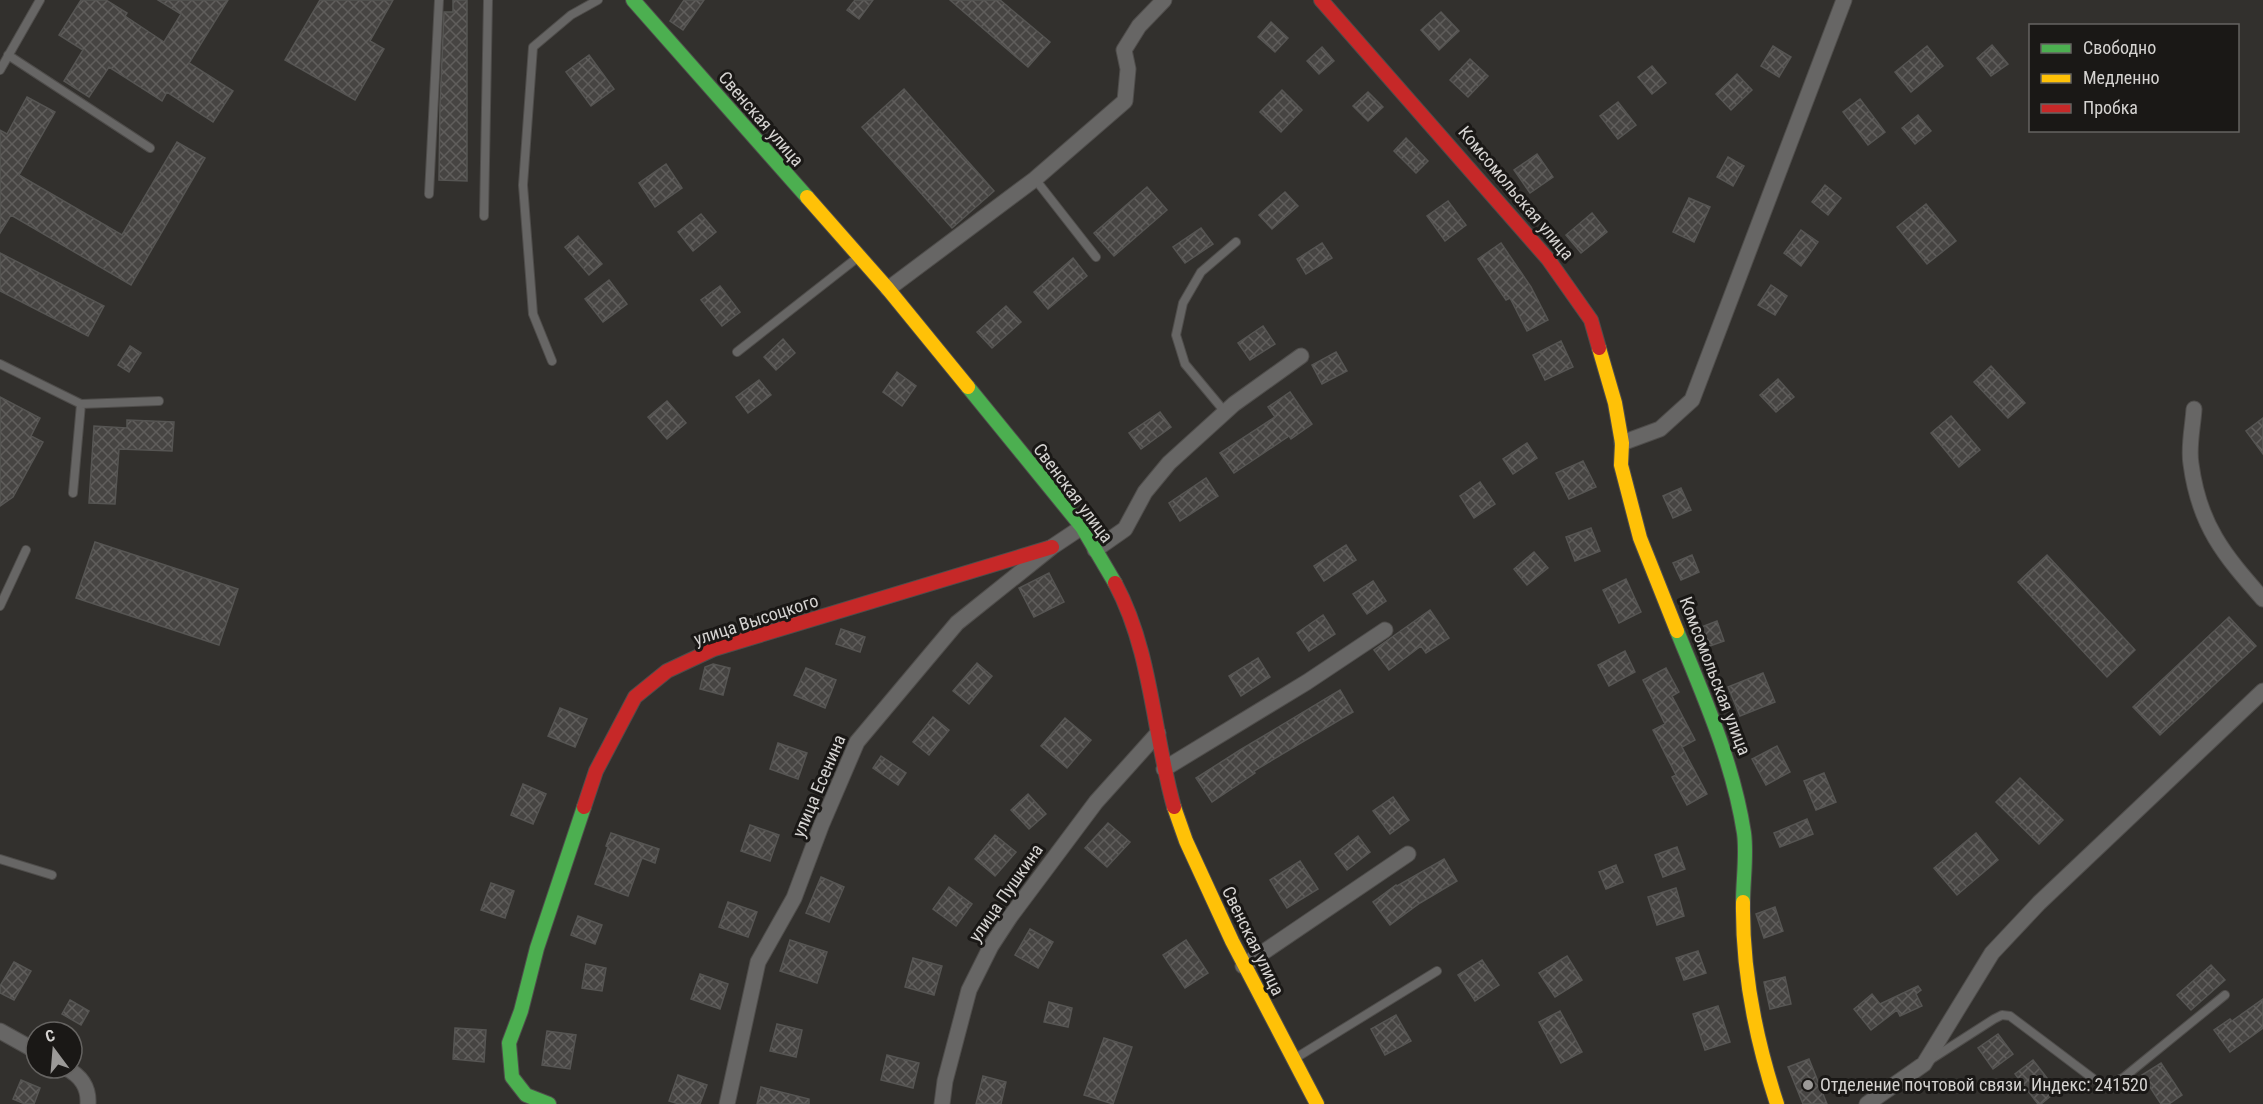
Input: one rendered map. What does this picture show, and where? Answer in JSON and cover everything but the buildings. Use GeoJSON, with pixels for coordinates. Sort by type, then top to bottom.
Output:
{"type":"FeatureCollection","features":[{"type":"Feature","properties":{"kind":"street","name":"Свенская улица"},"geometry":{"type":"LineString","coordinates":[[633,0],[888,289],[1082,527],[1124,600],[1132,623],[1143,662],[1164,769],[1176,815],[1243,966],[1317,1104]]}},
{"type":"Feature","properties":{"kind":"street"},"geometry":{"type":"LineString","coordinates":[[888,289],[1035,179],[1125,101],[1128,69],[1124,50],[1139,26],[1164,0]]}},
{"type":"Feature","properties":{"kind":"street","name":"Комсомольская улица"},"geometry":{"type":"LineString","coordinates":[[1321,0],[1548,259],[1591,320],[1615,404],[1622,443],[1621,465],[1640,538],[1711,714],[1732,773],[1744,835],[1743,922],[1753,1013],[1767,1074],[1777,1104]]}},
{"type":"Feature","properties":{"kind":"street"},"geometry":{"type":"LineString","coordinates":[[1622,443],[1660,429],[1692,400],[1844,0]]}},
{"type":"Feature","properties":{"kind":"street"},"geometry":{"type":"LineString","coordinates":[[1095,550],[1125,529],[1145,492],[1169,463],[1225,412],[1301,356]]}},
{"type":"Feature","properties":{"kind":"street"},"geometry":{"type":"LineString","coordinates":[[2194,409],[2190,462],[2202,514],[2228,560],[2263,599]]}},
{"type":"Feature","properties":{"kind":"street","name":"улица Есенина"},"geometry":{"type":"LineString","coordinates":[[727,1104],[758,962],[795,898],[821,826],[857,741],[957,623],[1052,547],[1082,527]]}},
{"type":"Feature","properties":{"kind":"street","name":"улица Высоцкого"},"geometry":{"type":"LineString","coordinates":[[549,1104],[526,1095],[512,1077],[509,1043],[521,1011],[537,948],[596,771],[635,697],[667,671],[714,649],[1052,547]]}},
{"type":"Feature","properties":{"kind":"street"},"geometry":{"type":"LineString","coordinates":[[1164,769],[1307,682],[1385,630]]}},
{"type":"Feature","properties":{"kind":"street"},"geometry":{"type":"LineString","coordinates":[[1868,1104],[1924,1064],[1992,953],[2039,903],[2263,691]]}},
{"type":"Feature","properties":{"kind":"street","name":"улица Пушкина"},"geometry":{"type":"LineString","coordinates":[[942,1104],[945,1081],[969,990],[991,946],[1096,802],[1158,733]]}},
{"type":"Feature","properties":{"kind":"street"},"geometry":{"type":"LineString","coordinates":[[1243,966],[1408,855]]}},
{"type":"Feature","properties":{"kind":"street"},"geometry":{"type":"LineString","coordinates":[[0,1031],[24,1044]]}},
{"type":"Feature","properties":{"kind":"street"},"geometry":{"type":"LineString","coordinates":[[82,1080],[89,1094],[88,1104]]}},
{"type":"Feature","properties":{"kind":"lane"},"geometry":{"type":"LineString","coordinates":[[0,70],[39,0]]}},
{"type":"Feature","properties":{"kind":"lane"},"geometry":{"type":"LineString","coordinates":[[429,194],[439,0]]}},
{"type":"Feature","properties":{"kind":"lane"},"geometry":{"type":"LineString","coordinates":[[484,216],[488,0]]}},
{"type":"Feature","properties":{"kind":"lane"},"geometry":{"type":"LineString","coordinates":[[552,361],[533,315],[523,185],[533,47],[571,15],[598,0]]}},
{"type":"Feature","properties":{"kind":"lane"},"geometry":{"type":"LineString","coordinates":[[8,55],[150,148]]}},
{"type":"Feature","properties":{"kind":"lane"},"geometry":{"type":"LineString","coordinates":[[1035,179],[1096,257]]}},
{"type":"Feature","properties":{"kind":"lane"},"geometry":{"type":"LineString","coordinates":[[1225,412],[1185,364],[1176,335],[1183,303],[1201,272],[1236,242]]}},
{"type":"Feature","properties":{"kind":"lane"},"geometry":{"type":"LineString","coordinates":[[736,352],[858,257]]}},
{"type":"Feature","properties":{"kind":"lane"},"geometry":{"type":"LineString","coordinates":[[0,364],[81,404],[159,401]]}},
{"type":"Feature","properties":{"kind":"lane"},"geometry":{"type":"LineString","coordinates":[[73,493],[81,404]]}},
{"type":"Feature","properties":{"kind":"lane"},"geometry":{"type":"LineString","coordinates":[[0,606],[26,550]]}},
{"type":"Feature","properties":{"kind":"lane"},"geometry":{"type":"LineString","coordinates":[[0,859],[52,875]]}},
{"type":"Feature","properties":{"kind":"lane"},"geometry":{"type":"LineString","coordinates":[[1293,1060],[1437,971]]}},
{"type":"Feature","properties":{"kind":"lane"},"geometry":{"type":"LineString","coordinates":[[1924,1064],[2002,1015],[2010,1016],[2095,1080],[2108,1084],[2123,1078],[2224,995]]}},
{"type":"Feature","properties":{"kind":"traffic: fast"},"geometry":{"type":"LineString","coordinates":[[633,0],[807,197]]}},
{"type":"Feature","properties":{"kind":"traffic: fast"},"geometry":{"type":"LineString","coordinates":[[968,387],[1082,527],[1115,583]]}},
{"type":"Feature","properties":{"kind":"traffic: fast"},"geometry":{"type":"LineString","coordinates":[[1677,631],[1716,730],[1733,781],[1745,841],[1743,902]]}},
{"type":"Feature","properties":{"kind":"traffic: fast"},"geometry":{"type":"LineString","coordinates":[[549,1104],[526,1095],[512,1077],[509,1043],[521,1011],[537,948],[584,807]]}},
{"type":"Feature","properties":{"kind":"traffic: slow"},"geometry":{"type":"LineString","coordinates":[[807,197],[888,289],[968,387]]}},
{"type":"Feature","properties":{"kind":"traffic: slow"},"geometry":{"type":"LineString","coordinates":[[1599,348],[1615,403],[1622,443],[1621,465],[1640,538],[1677,631]]}},
{"type":"Feature","properties":{"kind":"traffic: slow"},"geometry":{"type":"LineString","coordinates":[[1174,807],[1186,841],[1232,941],[1317,1104]]}},
{"type":"Feature","properties":{"kind":"traffic: slow"},"geometry":{"type":"LineString","coordinates":[[1743,902],[1745,953],[1752,1005],[1777,1104]]}},
{"type":"Feature","properties":{"kind":"traffic: jam"},"geometry":{"type":"LineString","coordinates":[[1321,0],[1548,259],[1591,320],[1599,348]]}},
{"type":"Feature","properties":{"kind":"traffic: jam"},"geometry":{"type":"LineString","coordinates":[[584,807],[596,771],[635,697],[667,671],[714,649],[1052,547]]}},
{"type":"Feature","properties":{"kind":"traffic: jam"},"geometry":{"type":"LineString","coordinates":[[1115,583],[1137,637],[1174,807]]}},
{"type":"Feature","properties":{"kind":"place","name":"Отделение почтовой связи. Индекс: 241520"},"geometry":{"type":"Point","coordinates":[1808,1085]}}]}
